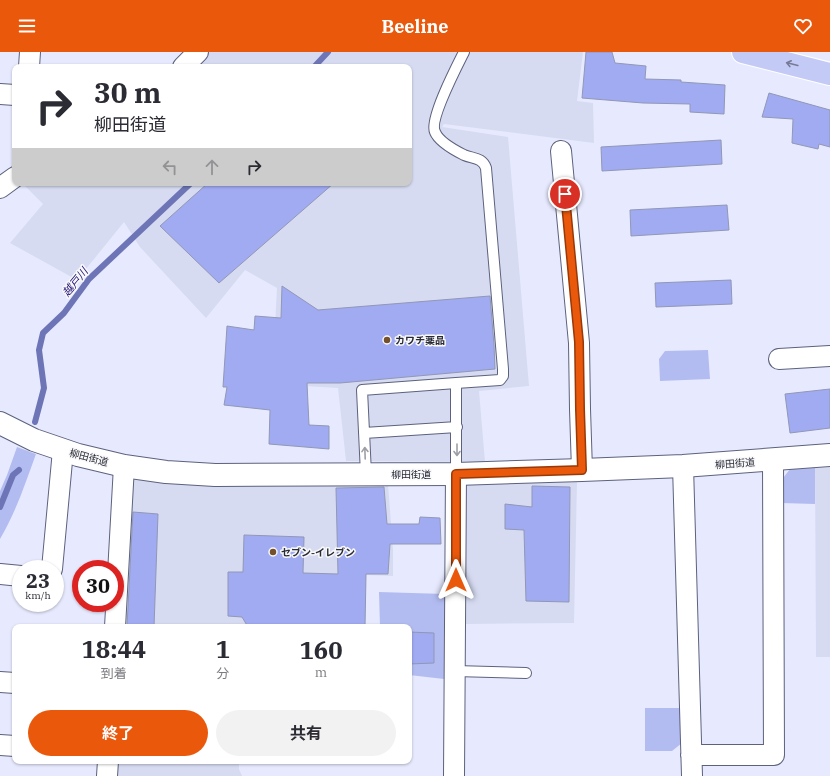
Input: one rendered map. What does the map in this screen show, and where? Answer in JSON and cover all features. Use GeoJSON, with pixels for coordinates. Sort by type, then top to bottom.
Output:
{"type":"FeatureCollection","features":[{"type":"Feature","properties":{"kind":"main road"},"geometry":{"type":"LineString","coordinates":[[743,52],[830,74]]}},
{"type":"Feature","properties":{"kind":"street"},"geometry":{"type":"LineString","coordinates":[[29,64],[30,52]]}},
{"type":"Feature","properties":{"kind":"street"},"geometry":{"type":"LineString","coordinates":[[187,64],[198,52]]}},
{"type":"Feature","properties":{"kind":"street"},"geometry":{"type":"LineString","coordinates":[[0,94],[12,94]]}},
{"type":"Feature","properties":{"kind":"street"},"geometry":{"type":"LineString","coordinates":[[561,151],[579,342],[582,470]]}},
{"type":"Feature","properties":{"kind":"street"},"geometry":{"type":"LineString","coordinates":[[0,188],[12,179]]}},
{"type":"Feature","properties":{"kind":"street"},"geometry":{"type":"LineString","coordinates":[[779,359],[830,356]]}},
{"type":"Feature","properties":{"kind":"street","name":"柳田街道"},"geometry":{"type":"LineString","coordinates":[[0,423],[34,440],[78,455],[124,466],[166,472],[215,475],[456,474],[582,470],[683,466],[830,455]]}},
{"type":"Feature","properties":{"kind":"street"},"geometry":{"type":"LineString","coordinates":[[53,560],[63,450]]}},
{"type":"Feature","properties":{"kind":"street"},"geometry":{"type":"LineString","coordinates":[[691,755],[774,755],[773,460]]}},
{"type":"Feature","properties":{"kind":"street"},"geometry":{"type":"LineString","coordinates":[[115,624],[124,466]]}},
{"type":"Feature","properties":{"kind":"street"},"geometry":{"type":"LineString","coordinates":[[683,466],[692,776]]}},
{"type":"Feature","properties":{"kind":"street"},"geometry":{"type":"LineString","coordinates":[[454,776],[456,474]]}},
{"type":"Feature","properties":{"kind":"street"},"geometry":{"type":"LineString","coordinates":[[0,574],[12,575]]}},
{"type":"Feature","properties":{"kind":"street"},"geometry":{"type":"LineString","coordinates":[[0,682],[12,682]]}},
{"type":"Feature","properties":{"kind":"street"},"geometry":{"type":"LineString","coordinates":[[0,745],[12,746]]}},
{"type":"Feature","properties":{"kind":"street"},"geometry":{"type":"LineString","coordinates":[[107,776],[108,764]]}},
{"type":"Feature","properties":{"kind":"lane"},"geometry":{"type":"LineString","coordinates":[[366,474],[362,390],[500,380],[503,376],[486,168],[484,163],[480,160],[469,157],[449,147],[437,136],[434,131],[436,114],[449,81],[464,52]]}},
{"type":"Feature","properties":{"kind":"lane"},"geometry":{"type":"LineString","coordinates":[[456,384],[456,474]]}},
{"type":"Feature","properties":{"kind":"lane"},"geometry":{"type":"LineString","coordinates":[[364,433],[457,427]]}},
{"type":"Feature","properties":{"kind":"lane"},"geometry":{"type":"LineString","coordinates":[[455,671],[526,673]]}},
{"type":"Feature","properties":{"kind":"shaded area"},"geometry":{"type":"Polygon","coordinates":[[[209,52],[583,52],[577,101],[593,103],[594,143],[444,124],[442,127],[508,137],[529,386],[479,391],[485,462],[346,461],[338,388],[272,384],[277,288],[245,270],[206,318],[140,247],[124,222],[77,280],[10,243],[43,204],[25,186],[412,186],[412,64],[198,64],[209,52]]]}},
{"type":"Feature","properties":{"kind":"shaded area"},"geometry":{"type":"Polygon","coordinates":[[[708,350],[710,379],[660,381],[659,359],[665,351],[708,350]]]}},
{"type":"Feature","properties":{"kind":"shaded area"},"geometry":{"type":"Polygon","coordinates":[[[17,447],[36,454],[16,508],[0,539],[0,491],[17,447]]]}},
{"type":"Feature","properties":{"kind":"shaded area"},"geometry":{"type":"Polygon","coordinates":[[[830,467],[830,657],[816,657],[815,468],[830,467]]]}},
{"type":"Feature","properties":{"kind":"shaded area"},"geometry":{"type":"Polygon","coordinates":[[[815,468],[815,504],[781,503],[780,482],[790,469],[815,468]]]}},
{"type":"Feature","properties":{"kind":"shaded area"},"geometry":{"type":"Polygon","coordinates":[[[126,477],[167,483],[209,486],[388,484],[393,550],[393,576],[366,575],[365,624],[119,624],[120,612],[124,612],[124,560],[122,560],[126,477]]]}},
{"type":"Feature","properties":{"kind":"shaded area"},"geometry":{"type":"Polygon","coordinates":[[[577,482],[574,623],[466,624],[465,484],[577,482]]]}},
{"type":"Feature","properties":{"kind":"shaded area"},"geometry":{"type":"Polygon","coordinates":[[[379,592],[445,594],[444,679],[412,675],[412,624],[380,624],[379,592]]]}},
{"type":"Feature","properties":{"kind":"shaded area"},"geometry":{"type":"Polygon","coordinates":[[[645,708],[682,708],[682,743],[672,751],[645,751],[645,708]]]}},
{"type":"Feature","properties":{"kind":"shaded area"},"geometry":{"type":"Polygon","coordinates":[[[113,764],[239,764],[239,769],[242,776],[113,776],[113,764]]]}},
{"type":"Feature","properties":{"kind":"building"},"geometry":{"type":"Polygon","coordinates":[[[586,52],[612,52],[615,63],[646,66],[645,79],[681,80],[681,82],[725,85],[724,114],[690,112],[690,104],[643,103],[582,98],[586,52]]]}},
{"type":"Feature","properties":{"kind":"building"},"geometry":{"type":"Polygon","coordinates":[[[769,93],[830,110],[830,147],[819,144],[818,149],[792,143],[793,119],[762,117],[769,93]]]}},
{"type":"Feature","properties":{"kind":"building"},"geometry":{"type":"Polygon","coordinates":[[[721,140],[722,164],[602,171],[601,147],[721,140]]]}},
{"type":"Feature","properties":{"kind":"building"},"geometry":{"type":"Polygon","coordinates":[[[205,186],[331,186],[219,283],[160,226],[205,186]]]}},
{"type":"Feature","properties":{"kind":"building"},"geometry":{"type":"Polygon","coordinates":[[[727,205],[729,230],[631,236],[630,210],[727,205]]]}},
{"type":"Feature","properties":{"kind":"building"},"geometry":{"type":"Polygon","coordinates":[[[731,280],[732,304],[656,307],[655,283],[731,280]]]}},
{"type":"Feature","properties":{"kind":"building","name":"カワチ薬品"},"geometry":{"type":"Polygon","coordinates":[[[282,286],[318,310],[490,296],[495,369],[340,383],[307,383],[309,425],[329,426],[329,449],[269,444],[270,410],[224,405],[227,387],[223,387],[227,326],[254,330],[255,316],[281,318],[282,286]]]}},
{"type":"Feature","properties":{"kind":"building"},"geometry":{"type":"Polygon","coordinates":[[[830,389],[830,428],[790,433],[785,394],[830,389]]]}},
{"type":"Feature","properties":{"kind":"building"},"geometry":{"type":"Polygon","coordinates":[[[532,486],[570,487],[569,602],[526,601],[524,530],[505,529],[505,504],[532,507],[532,486]]]}},
{"type":"Feature","properties":{"kind":"building"},"geometry":{"type":"Polygon","coordinates":[[[384,487],[387,524],[419,524],[420,517],[440,518],[441,544],[390,544],[388,574],[366,574],[365,624],[246,624],[242,617],[228,616],[228,572],[243,572],[244,535],[304,537],[303,573],[338,574],[336,488],[384,487]]]}},
{"type":"Feature","properties":{"kind":"building"},"geometry":{"type":"Polygon","coordinates":[[[133,512],[158,514],[154,624],[127,624],[133,512]]]}},
{"type":"Feature","properties":{"kind":"building"},"geometry":{"type":"Polygon","coordinates":[[[412,632],[434,633],[434,663],[412,664],[412,632]]]}},
{"type":"Feature","properties":{"kind":"waterway","name":"越戸川"},"geometry":{"type":"LineString","coordinates":[[317,64],[328,52]]}},
{"type":"Feature","properties":{"kind":"waterway","name":"越戸川"},"geometry":{"type":"LineString","coordinates":[[35,422],[44,388],[39,350],[43,333],[64,313],[89,279],[188,186]]}},
{"type":"Feature","properties":{"kind":"waterway"},"geometry":{"type":"LineString","coordinates":[[0,507],[13,475],[19,470]]}},
{"type":"Feature","properties":{"kind":"place","name":"カワチ薬品"},"geometry":{"type":"Point","coordinates":[387,340]}},
{"type":"Feature","properties":{"kind":"place","name":"セブン-イレブン"},"geometry":{"type":"Point","coordinates":[273,552]}},
{"type":"Feature","properties":{"kind":"route"},"geometry":{"type":"LineString","coordinates":[[456,580],[456,474],[582,470],[579,342],[565,194]]}}]}
